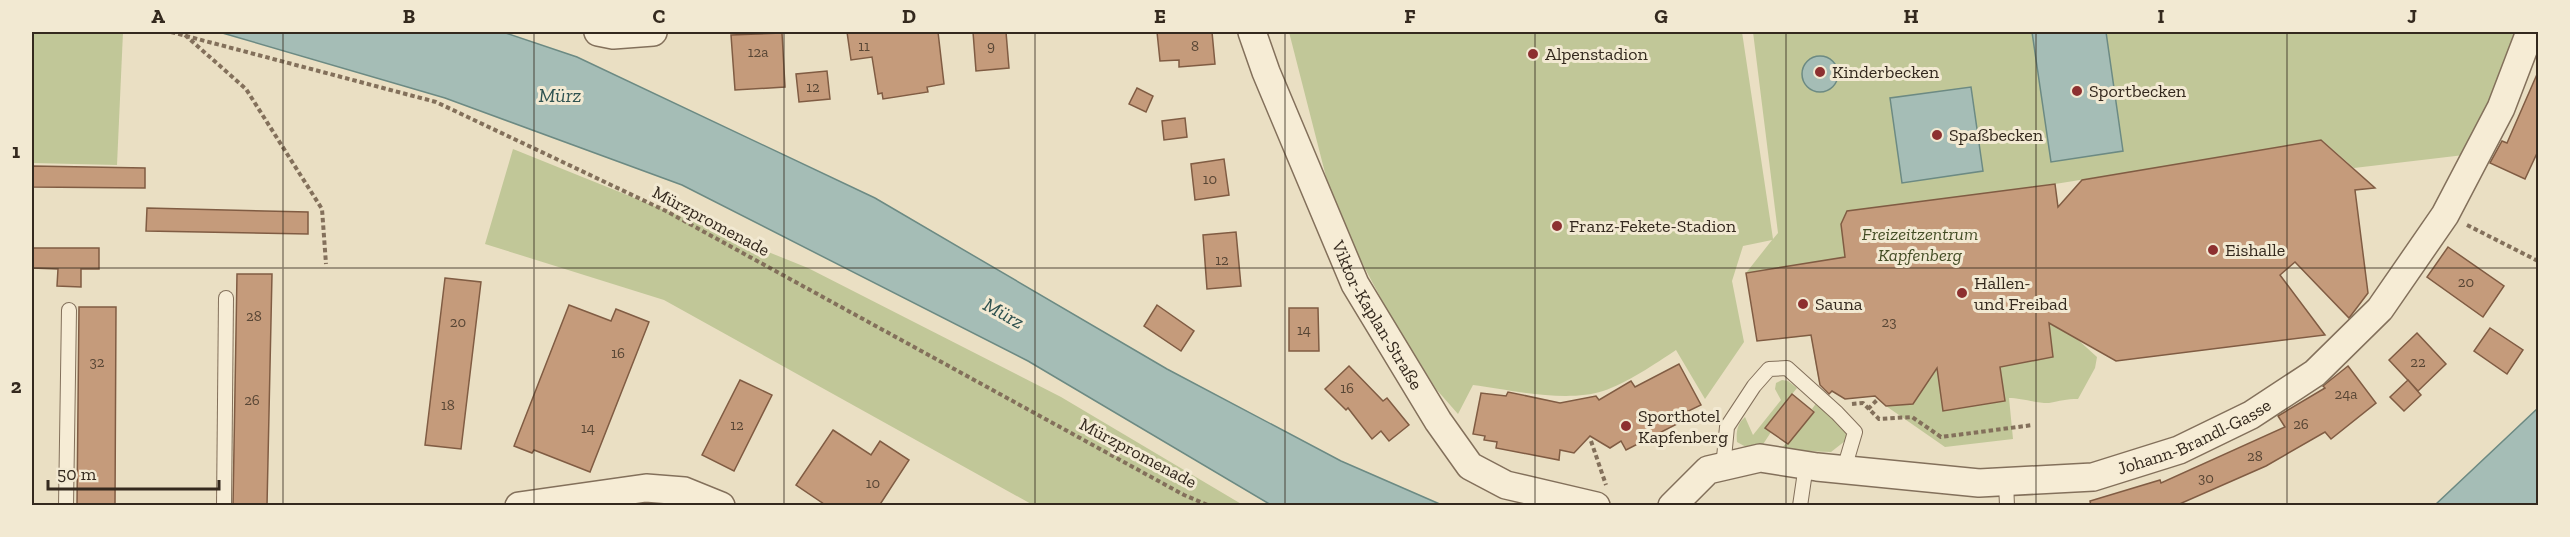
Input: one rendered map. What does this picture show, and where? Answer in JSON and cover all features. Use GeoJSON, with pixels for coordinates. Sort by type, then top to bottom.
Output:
{"type":"FeatureCollection","features":[{"type":"Feature","properties":{"kind":"street"},"geometry":{"type":"LineString","coordinates":[[598,32],[613,35],[653,32]]}},
{"type":"Feature","properties":{"kind":"street","name":"Viktor-Kaplan-Straße"},"geometry":{"type":"LineString","coordinates":[[1252,32],[1266,72],[1355,284],[1438,422],[1470,466],[1506,485],[1603,500]]}},
{"type":"Feature","properties":{"kind":"street","name":"Johann-Brandl-Gasse"},"geometry":{"type":"LineString","coordinates":[[1672,506],[1708,470],[1760,458],[1979,483],[2006,494],[2093,477],[2179,450],[2251,415],[2314,373],[2380,309],[2445,215],[2501,108],[2529,32]]}},
{"type":"Feature","properties":{"kind":"street"},"geometry":{"type":"LineString","coordinates":[[519,506],[646,488],[684,491],[721,506]]}},
{"type":"Feature","properties":{"kind":"lane"},"geometry":{"type":"LineString","coordinates":[[224,506],[226,298]]}},
{"type":"Feature","properties":{"kind":"lane"},"geometry":{"type":"LineString","coordinates":[[66,506],[69,310]]}},
{"type":"Feature","properties":{"kind":"lane"},"geometry":{"type":"LineString","coordinates":[[1723,468],[1727,427],[1768,369],[1786,368],[1855,432],[1844,469]]}},
{"type":"Feature","properties":{"kind":"lane"},"geometry":{"type":"LineString","coordinates":[[1800,506],[1806,465]]}},
{"type":"Feature","properties":{"kind":"path","name":"Mürzpromenade"},"geometry":{"type":"LineString","coordinates":[[171,32],[182,33],[436,102],[666,211],[1184,495],[1209,506]]}},
{"type":"Feature","properties":{"kind":"path"},"geometry":{"type":"LineString","coordinates":[[182,33],[246,89],[322,209],[326,264]]}},
{"type":"Feature","properties":{"kind":"path"},"geometry":{"type":"LineString","coordinates":[[2445,215],[2538,261]]}},
{"type":"Feature","properties":{"kind":"path"},"geometry":{"type":"LineString","coordinates":[[1868,409],[1878,399]]}},
{"type":"Feature","properties":{"kind":"path"},"geometry":{"type":"LineString","coordinates":[[1844,405],[1863,403],[1879,419],[1912,417],[1941,437],[2033,425]]}},
{"type":"Feature","properties":{"kind":"path"},"geometry":{"type":"LineString","coordinates":[[1591,441],[1603,500]]}},
{"type":"Feature","properties":{"kind":"green space"},"geometry":{"type":"Polygon","coordinates":[[[32,32],[123,32],[117,165],[32,163],[32,32]]]}},
{"type":"Feature","properties":{"kind":"green space","name":"Freizeitzentrum Kapfenberg"},"geometry":{"type":"Polygon","coordinates":[[[1289,32],[1742,32],[1773,239],[1778,233],[1753,32],[2520,32],[2495,96],[2464,155],[2354,168],[2323,141],[2055,184],[2076,338],[2097,357],[2095,368],[2078,399],[2045,403],[2009,398],[2013,439],[1945,447],[1886,406],[1876,396],[1845,399],[1819,383],[1811,336],[1757,341],[1746,273],[1772,240],[1743,246],[1732,281],[1744,342],[1705,399],[1676,350],[1622,383],[1588,394],[1556,396],[1473,385],[1458,414],[1436,389],[1386,308],[1335,212],[1289,32]]]}},
{"type":"Feature","properties":{"kind":"green space"},"geometry":{"type":"Polygon","coordinates":[[[513,149],[808,268],[1061,397],[1243,505],[1033,505],[664,300],[485,244],[513,149]]]}},
{"type":"Feature","properties":{"kind":"green space"},"geometry":{"type":"Polygon","coordinates":[[[1782,380],[1788,381],[1797,388],[1765,428],[1771,432],[1760,449],[1746,447],[1737,442],[1738,428],[1745,417],[1753,435],[1781,400],[1775,389],[1776,383],[1782,380]]]}},
{"type":"Feature","properties":{"kind":"green space"},"geometry":{"type":"Polygon","coordinates":[[[1817,402],[1843,423],[1848,435],[1845,441],[1831,452],[1780,450],[1815,412],[1812,409],[1817,402]]]}},
{"type":"Feature","properties":{"kind":"water","name":"Mürz"},"geometry":{"type":"Polygon","coordinates":[[[219,32],[503,32],[577,57],[875,198],[1167,369],[1341,461],[1442,505],[1271,505],[1028,361],[682,185],[445,98],[219,32]]]}},
{"type":"Feature","properties":{"kind":"water","name":"Sportbecken"},"geometry":{"type":"Polygon","coordinates":[[[2032,32],[2106,32],[2123,151],[2051,162],[2032,32]]]}},
{"type":"Feature","properties":{"kind":"water","name":"Kinderbecken"},"geometry":{"type":"Polygon","coordinates":[[[1820,56],[1833,61],[1838,74],[1833,87],[1820,92],[1807,87],[1802,74],[1807,61],[1820,56]]]}},
{"type":"Feature","properties":{"kind":"water","name":"Spaßbecken"},"geometry":{"type":"Polygon","coordinates":[[[1971,87],[1983,171],[1902,183],[1890,98],[1971,87]]]}},
{"type":"Feature","properties":{"kind":"water"},"geometry":{"type":"Polygon","coordinates":[[[2538,408],[2538,505],[2435,505],[2538,408]]]}},
{"type":"Feature","properties":{"kind":"building"},"geometry":{"type":"Polygon","coordinates":[[[847,32],[938,32],[944,84],[927,87],[928,92],[883,99],[882,93],[878,94],[872,57],[851,60],[847,32]]]}},
{"type":"Feature","properties":{"kind":"building"},"geometry":{"type":"Polygon","coordinates":[[[973,32],[1006,32],[1009,68],[976,71],[973,32]]]}},
{"type":"Feature","properties":{"kind":"building"},"geometry":{"type":"Polygon","coordinates":[[[1157,32],[1212,32],[1215,64],[1179,67],[1179,60],[1160,61],[1157,32]]]}},
{"type":"Feature","properties":{"kind":"building"},"geometry":{"type":"Polygon","coordinates":[[[782,33],[785,87],[735,90],[731,35],[782,33]]]}},
{"type":"Feature","properties":{"kind":"building"},"geometry":{"type":"Polygon","coordinates":[[[827,71],[830,99],[799,102],[796,74],[827,71]]]}},
{"type":"Feature","properties":{"kind":"building"},"geometry":{"type":"Polygon","coordinates":[[[2538,72],[2538,151],[2525,179],[2490,163],[2502,141],[2507,143],[2538,72]]]}},
{"type":"Feature","properties":{"kind":"building"},"geometry":{"type":"Polygon","coordinates":[[[1137,88],[1153,96],[1146,112],[1129,104],[1137,88]]]}},
{"type":"Feature","properties":{"kind":"building"},"geometry":{"type":"Polygon","coordinates":[[[1185,118],[1187,137],[1164,140],[1162,121],[1185,118]]]}},
{"type":"Feature","properties":{"kind":"building"},"geometry":{"type":"Polygon","coordinates":[[[2321,140],[2375,188],[2355,190],[2368,293],[2349,318],[2295,262],[2280,275],[2325,335],[2116,361],[2049,323],[2053,357],[2000,367],[2005,401],[1943,411],[1937,368],[1913,404],[1886,406],[1875,396],[1845,399],[1832,391],[1829,394],[1820,385],[1811,335],[1757,341],[1746,273],[1845,257],[1841,224],[1847,211],[2055,184],[2058,207],[2082,180],[2321,140]]]}},
{"type":"Feature","properties":{"kind":"building"},"geometry":{"type":"Polygon","coordinates":[[[1224,159],[1229,195],[1195,200],[1191,164],[1224,159]]]}},
{"type":"Feature","properties":{"kind":"building"},"geometry":{"type":"Polygon","coordinates":[[[32,166],[145,168],[145,188],[32,187],[32,166]]]}},
{"type":"Feature","properties":{"kind":"building"},"geometry":{"type":"Polygon","coordinates":[[[147,208],[308,212],[308,234],[146,231],[147,208]]]}},
{"type":"Feature","properties":{"kind":"building"},"geometry":{"type":"Polygon","coordinates":[[[1236,232],[1241,286],[1207,289],[1203,235],[1236,232]]]}},
{"type":"Feature","properties":{"kind":"building"},"geometry":{"type":"Polygon","coordinates":[[[2448,247],[2504,286],[2483,317],[2427,277],[2448,247]]]}},
{"type":"Feature","properties":{"kind":"building"},"geometry":{"type":"Polygon","coordinates":[[[32,248],[99,248],[99,269],[81,269],[81,287],[57,286],[58,269],[32,268],[32,248]]]}},
{"type":"Feature","properties":{"kind":"building"},"geometry":{"type":"Polygon","coordinates":[[[237,274],[272,274],[267,506],[233,506],[237,274]]]}},
{"type":"Feature","properties":{"kind":"building"},"geometry":{"type":"Polygon","coordinates":[[[445,278],[481,282],[461,449],[425,445],[445,278]]]}},
{"type":"Feature","properties":{"kind":"building"},"geometry":{"type":"Polygon","coordinates":[[[569,305],[611,321],[616,309],[649,322],[590,472],[534,450],[532,453],[514,446],[569,305]]]}},
{"type":"Feature","properties":{"kind":"building"},"geometry":{"type":"Polygon","coordinates":[[[1157,305],[1194,331],[1181,351],[1144,326],[1157,305]]]}},
{"type":"Feature","properties":{"kind":"building"},"geometry":{"type":"Polygon","coordinates":[[[79,307],[116,307],[115,506],[77,506],[79,307]]]}},
{"type":"Feature","properties":{"kind":"building"},"geometry":{"type":"Polygon","coordinates":[[[1289,308],[1318,308],[1319,351],[1289,351],[1289,308]]]}},
{"type":"Feature","properties":{"kind":"building"},"geometry":{"type":"Polygon","coordinates":[[[2490,328],[2523,350],[2507,374],[2474,351],[2490,328]]]}},
{"type":"Feature","properties":{"kind":"building"},"geometry":{"type":"Polygon","coordinates":[[[2417,333],[2446,364],[2418,391],[2389,360],[2417,333]]]}},
{"type":"Feature","properties":{"kind":"building"},"geometry":{"type":"Polygon","coordinates":[[[1679,364],[1701,405],[1678,416],[1681,422],[1626,450],[1621,441],[1610,448],[1590,436],[1574,453],[1560,450],[1559,460],[1496,448],[1497,442],[1484,440],[1485,436],[1473,434],[1481,393],[1506,396],[1508,392],[1560,403],[1596,396],[1599,400],[1631,381],[1635,387],[1679,364]]]}},
{"type":"Feature","properties":{"kind":"building"},"geometry":{"type":"Polygon","coordinates":[[[1349,366],[1383,401],[1387,398],[1409,425],[1389,441],[1381,431],[1372,439],[1348,408],[1346,410],[1325,389],[1349,366]]]}},
{"type":"Feature","properties":{"kind":"building"},"geometry":{"type":"Polygon","coordinates":[[[2348,366],[2376,403],[2331,439],[2325,432],[2266,466],[2175,506],[2091,506],[2090,501],[2160,480],[2161,483],[2285,427],[2278,416],[2325,388],[2323,386],[2348,366]]]}},
{"type":"Feature","properties":{"kind":"building"},"geometry":{"type":"Polygon","coordinates":[[[740,380],[772,395],[734,471],[702,455],[740,380]]]}},
{"type":"Feature","properties":{"kind":"building"},"geometry":{"type":"Polygon","coordinates":[[[2408,380],[2421,395],[2404,411],[2390,397],[2408,380]]]}},
{"type":"Feature","properties":{"kind":"building"},"geometry":{"type":"Polygon","coordinates":[[[1792,394],[1814,412],[1788,444],[1765,428],[1792,394]]]}},
{"type":"Feature","properties":{"kind":"building"},"geometry":{"type":"Polygon","coordinates":[[[833,430],[871,455],[880,441],[909,460],[879,506],[827,506],[796,485],[833,430]]]}},
{"type":"Feature","properties":{"kind":"place","name":"Alpenstadion"},"geometry":{"type":"Point","coordinates":[1533,54]}},
{"type":"Feature","properties":{"kind":"place","name":"Kinderbecken"},"geometry":{"type":"Point","coordinates":[1820,72]}},
{"type":"Feature","properties":{"kind":"place","name":"Sportbecken"},"geometry":{"type":"Point","coordinates":[2077,91]}},
{"type":"Feature","properties":{"kind":"place","name":"Spaßbecken"},"geometry":{"type":"Point","coordinates":[1937,135]}},
{"type":"Feature","properties":{"kind":"place","name":"Franz-Fekete-Stadion"},"geometry":{"type":"Point","coordinates":[1557,226]}},
{"type":"Feature","properties":{"kind":"place","name":"Eishalle"},"geometry":{"type":"Point","coordinates":[2213,250]}},
{"type":"Feature","properties":{"kind":"place","name":"Hallen- und Freibad"},"geometry":{"type":"Point","coordinates":[1962,293]}},
{"type":"Feature","properties":{"kind":"place","name":"Sauna"},"geometry":{"type":"Point","coordinates":[1803,304]}},
{"type":"Feature","properties":{"kind":"place","name":"Sporthotel Kapfenberg"},"geometry":{"type":"Point","coordinates":[1626,426]}}]}
